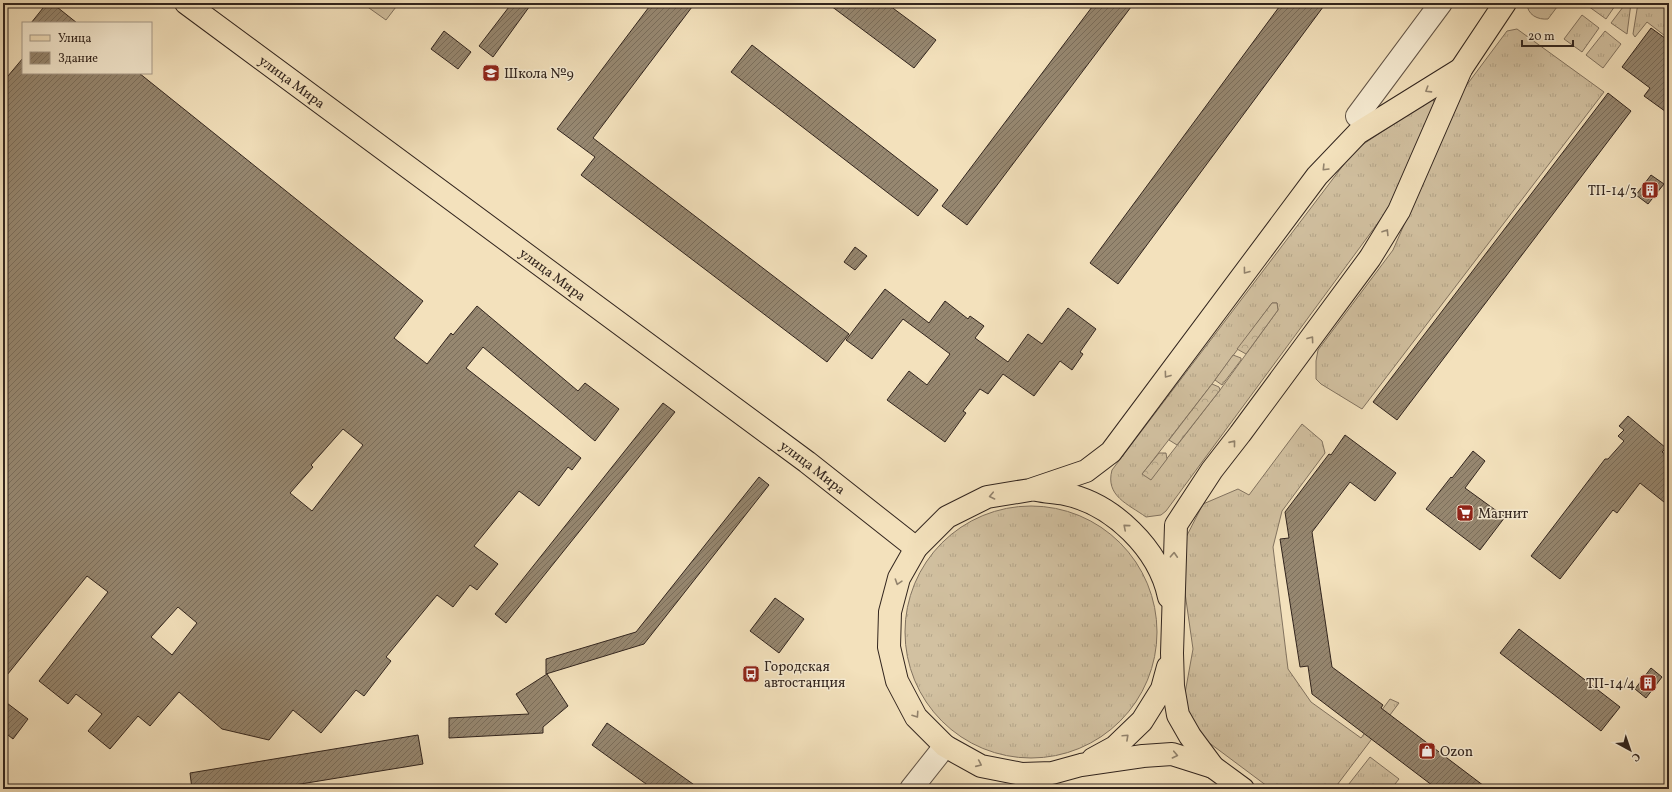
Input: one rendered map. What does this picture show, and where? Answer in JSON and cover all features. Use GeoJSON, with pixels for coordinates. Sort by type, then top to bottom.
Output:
{"type":"FeatureCollection","features":[{"type":"Feature","properties":{"kind":"main road","name":"улица Мира"},"geometry":{"type":"LineString","coordinates":[[186,3],[808,462],[916,548]]}},
{"type":"Feature","properties":{"kind":"main road"},"geometry":{"type":"LineString","coordinates":[[1243,789],[1213,767],[1190,736],[1178,714],[1173,686],[1172,653],[1174,622],[1173,575],[1176,525],[1212,470],[1370,258],[1399,211],[1461,70],[1505,3]]}},
{"type":"Feature","properties":{"kind":"main road"},"geometry":{"type":"LineString","coordinates":[[1213,767],[1172,754],[1143,756],[1082,765],[1052,773],[1022,774],[981,766],[945,746],[916,717],[897,681],[889,647],[890,612],[899,578],[916,548],[947,517],[987,497],[1030,490],[1086,471],[1111,452],[1317,176],[1358,133],[1461,70]]}},
{"type":"Feature","properties":{"kind":"main road"},"geometry":{"type":"LineString","coordinates":[[1030,490],[1066,494],[1099,506],[1128,527],[1151,554],[1166,586],[1174,622]]}},
{"type":"Feature","properties":{"kind":"main road"},"geometry":{"type":"LineString","coordinates":[[1082,765],[1115,747],[1142,721],[1162,689],[1172,653]]}},
{"type":"Feature","properties":{"kind":"street"},"geometry":{"type":"LineString","coordinates":[[1357,116],[1441,3]]}},
{"type":"Feature","properties":{"kind":"street"},"geometry":{"type":"LineString","coordinates":[[911,789],[945,746]]}},
{"type":"Feature","properties":{"kind":"green space"},"geometry":{"type":"Polygon","coordinates":[[[362,3],[399,3],[386,20],[362,3]]]}},
{"type":"Feature","properties":{"kind":"green space"},"geometry":{"type":"Polygon","coordinates":[[[1527,3],[1560,3],[1548,19],[1540,19],[1531,14],[1527,7],[1527,3]]]}},
{"type":"Feature","properties":{"kind":"green space"},"geometry":{"type":"Polygon","coordinates":[[[1590,3],[1617,3],[1606,19],[1588,6],[1590,3]]]}},
{"type":"Feature","properties":{"kind":"green space"},"geometry":{"type":"Polygon","coordinates":[[[1626,3],[1631,3],[1627,34],[1611,23],[1626,3]]]}},
{"type":"Feature","properties":{"kind":"green space"},"geometry":{"type":"Polygon","coordinates":[[[1638,3],[1669,3],[1669,39],[1647,22],[1635,37],[1633,34],[1638,3]]]}},
{"type":"Feature","properties":{"kind":"green space"},"geometry":{"type":"Polygon","coordinates":[[[1582,15],[1599,28],[1582,52],[1564,39],[1582,15]]]}},
{"type":"Feature","properties":{"kind":"green space"},"geometry":{"type":"Polygon","coordinates":[[[1517,29],[1604,92],[1362,409],[1321,384],[1316,379],[1316,361],[1318,350],[1393,250],[1463,90],[1507,31],[1517,29]]]}},
{"type":"Feature","properties":{"kind":"green space"},"geometry":{"type":"Polygon","coordinates":[[[1605,31],[1621,44],[1603,68],[1586,55],[1605,31]]]}},
{"type":"Feature","properties":{"kind":"green space"},"geometry":{"type":"Polygon","coordinates":[[[1433,99],[1435,104],[1390,204],[1383,216],[1166,511],[1161,515],[1146,517],[1125,503],[1115,493],[1112,486],[1112,470],[1351,155],[1362,145],[1433,99]],[[1272,303],[1143,473],[1151,479],[1220,390],[1278,310],[1277,303],[1272,303]]]}},
{"type":"Feature","properties":{"kind":"green space"},"geometry":{"type":"Polygon","coordinates":[[[1272,303],[1277,303],[1278,310],[1246,354],[1237,349],[1272,303]]]}},
{"type":"Feature","properties":{"kind":"green space"},"geometry":{"type":"Polygon","coordinates":[[[1233,355],[1241,358],[1241,360],[1222,385],[1215,380],[1233,355]]]}},
{"type":"Feature","properties":{"kind":"green space"},"geometry":{"type":"Polygon","coordinates":[[[1212,384],[1219,387],[1220,390],[1177,445],[1169,440],[1212,384]]]}},
{"type":"Feature","properties":{"kind":"green space"},"geometry":{"type":"Polygon","coordinates":[[[1302,424],[1322,441],[1325,453],[1282,511],[1273,547],[1288,669],[1311,702],[1361,738],[1390,699],[1399,703],[1334,789],[1271,789],[1200,736],[1182,710],[1193,649],[1179,551],[1203,504],[1238,489],[1249,495],[1302,424]]]}},
{"type":"Feature","properties":{"kind":"green space"},"geometry":{"type":"Polygon","coordinates":[[[1159,453],[1166,453],[1167,459],[1151,480],[1142,474],[1159,453]]]}},
{"type":"Feature","properties":{"kind":"green space"},"geometry":{"type":"Polygon","coordinates":[[[1019,506],[1043,506],[1068,511],[1091,521],[1111,534],[1129,552],[1142,572],[1152,595],[1157,620],[1155,657],[1148,680],[1129,712],[1111,730],[1091,743],[1068,753],[1043,758],[1019,758],[994,753],[971,743],[951,730],[933,712],[920,692],[910,669],[905,644],[905,620],[910,595],[920,572],[933,552],[951,534],[971,521],[994,511],[1019,506]]]}},
{"type":"Feature","properties":{"kind":"green space"},"geometry":{"type":"Polygon","coordinates":[[[1370,757],[1399,779],[1391,789],[1345,789],[1370,757]]]}},
{"type":"Feature","properties":{"kind":"building"},"geometry":{"type":"Polygon","coordinates":[[[47,3],[52,3],[76,22],[32,22],[47,3]]]}},
{"type":"Feature","properties":{"kind":"building"},"geometry":{"type":"Polygon","coordinates":[[[512,3],[532,3],[493,57],[479,46],[512,3]]]}},
{"type":"Feature","properties":{"kind":"building"},"geometry":{"type":"Polygon","coordinates":[[[652,3],[695,3],[593,138],[849,334],[827,362],[581,175],[595,157],[557,129],[652,3]]]}},
{"type":"Feature","properties":{"kind":"building"},"geometry":{"type":"Polygon","coordinates":[[[827,3],[886,3],[936,40],[914,68],[827,3]]]}},
{"type":"Feature","properties":{"kind":"building"},"geometry":{"type":"Polygon","coordinates":[[[1095,3],[1134,3],[967,225],[942,206],[1095,3]]]}},
{"type":"Feature","properties":{"kind":"building"},"geometry":{"type":"Polygon","coordinates":[[[1282,3],[1326,3],[1118,284],[1090,263],[1282,3]]]}},
{"type":"Feature","properties":{"kind":"building"},"geometry":{"type":"Polygon","coordinates":[[[1651,28],[1669,41],[1669,114],[1644,96],[1650,88],[1622,67],[1651,28]]]}},
{"type":"Feature","properties":{"kind":"building"},"geometry":{"type":"Polygon","coordinates":[[[444,31],[471,52],[458,69],[431,49],[444,31]]]}},
{"type":"Feature","properties":{"kind":"building"},"geometry":{"type":"Polygon","coordinates":[[[752,45],[938,190],[918,216],[731,72],[752,45]]]}},
{"type":"Feature","properties":{"kind":"building"},"geometry":{"type":"Polygon","coordinates":[[[22,59],[22,74],[140,74],[423,301],[394,338],[427,364],[451,333],[453,335],[477,306],[578,391],[585,383],[619,409],[595,441],[483,347],[466,368],[581,458],[572,470],[568,467],[539,506],[519,491],[474,546],[498,564],[477,590],[470,585],[453,607],[437,595],[386,657],[391,661],[364,696],[356,690],[321,733],[293,710],[269,740],[222,729],[179,692],[150,726],[138,716],[110,749],[88,731],[102,714],[76,694],[68,704],[39,681],[108,592],[87,576],[3,680],[3,82],[22,59]],[[343,429],[311,465],[313,467],[290,493],[312,511],[363,445],[343,429]],[[178,607],[151,637],[172,655],[197,623],[178,607]]]}},
{"type":"Feature","properties":{"kind":"building"},"geometry":{"type":"Polygon","coordinates":[[[1608,93],[1631,111],[1397,420],[1373,402],[1608,93]]]}},
{"type":"Feature","properties":{"kind":"building","name":"ТП-14/3"},"geometry":{"type":"Polygon","coordinates":[[[1651,175],[1664,184],[1648,204],[1636,195],[1651,175]]]}},
{"type":"Feature","properties":{"kind":"building"},"geometry":{"type":"Polygon","coordinates":[[[855,247],[867,256],[855,270],[844,262],[855,247]]]}},
{"type":"Feature","properties":{"kind":"building"},"geometry":{"type":"Polygon","coordinates":[[[885,289],[929,323],[945,301],[968,319],[970,316],[984,326],[975,338],[1008,362],[1028,334],[1042,344],[1068,308],[1096,329],[1080,352],[1083,354],[1072,370],[1060,361],[1034,396],[1003,374],[988,394],[980,389],[963,411],[966,413],[945,442],[887,400],[909,371],[927,385],[950,354],[903,319],[872,359],[846,340],[885,289]]]}},
{"type":"Feature","properties":{"kind":"building"},"geometry":{"type":"Polygon","coordinates":[[[663,403],[675,412],[506,623],[495,614],[663,403]]]}},
{"type":"Feature","properties":{"kind":"building"},"geometry":{"type":"Polygon","coordinates":[[[1628,416],[1666,448],[1662,452],[1669,457],[1669,506],[1640,483],[1617,513],[1613,510],[1560,579],[1531,556],[1605,459],[1608,459],[1624,441],[1618,436],[1624,430],[1619,426],[1628,416]]]}},
{"type":"Feature","properties":{"kind":"building"},"geometry":{"type":"Polygon","coordinates":[[[1345,435],[1396,473],[1375,501],[1350,482],[1312,532],[1332,667],[1383,705],[1381,708],[1488,789],[1437,789],[1312,694],[1308,666],[1300,667],[1280,539],[1289,538],[1285,512],[1329,454],[1331,455],[1345,435]]]}},
{"type":"Feature","properties":{"kind":"building","name":"Магнит"},"geometry":{"type":"Polygon","coordinates":[[[1473,451],[1485,461],[1465,488],[1505,517],[1480,550],[1426,509],[1473,451]]]}},
{"type":"Feature","properties":{"kind":"building"},"geometry":{"type":"Polygon","coordinates":[[[759,477],[769,485],[644,644],[546,674],[546,659],[636,632],[759,477]]]}},
{"type":"Feature","properties":{"kind":"building"},"geometry":{"type":"Polygon","coordinates":[[[775,598],[804,619],[779,653],[750,631],[775,598]]]}},
{"type":"Feature","properties":{"kind":"building"},"geometry":{"type":"Polygon","coordinates":[[[1519,629],[1620,707],[1601,731],[1500,653],[1519,629]]]}},
{"type":"Feature","properties":{"kind":"building","name":"ТП-14/4"},"geometry":{"type":"Polygon","coordinates":[[[1651,668],[1662,677],[1646,698],[1635,689],[1651,668]]]}},
{"type":"Feature","properties":{"kind":"building"},"geometry":{"type":"Polygon","coordinates":[[[547,674],[568,706],[543,727],[543,733],[449,738],[449,718],[529,714],[516,694],[547,674]]]}},
{"type":"Feature","properties":{"kind":"building"},"geometry":{"type":"Polygon","coordinates":[[[3,700],[28,719],[13,739],[3,731],[3,700]]]}},
{"type":"Feature","properties":{"kind":"building"},"geometry":{"type":"Polygon","coordinates":[[[607,723],[700,789],[653,789],[592,745],[607,723]]]}},
{"type":"Feature","properties":{"kind":"building"},"geometry":{"type":"Polygon","coordinates":[[[418,735],[423,764],[270,789],[192,789],[190,773],[418,735]]]}},
{"type":"Feature","properties":{"kind":"place","name":"Школа №9"},"geometry":{"type":"Point","coordinates":[491,73]}},
{"type":"Feature","properties":{"kind":"place","name":"ТП-14/3"},"geometry":{"type":"Point","coordinates":[1650,190]}},
{"type":"Feature","properties":{"kind":"place","name":"Магнит"},"geometry":{"type":"Point","coordinates":[1465,513]}},
{"type":"Feature","properties":{"kind":"place","name":"Городская автостанция"},"geometry":{"type":"Point","coordinates":[751,674]}},
{"type":"Feature","properties":{"kind":"place","name":"ТП-14/4"},"geometry":{"type":"Point","coordinates":[1648,683]}},
{"type":"Feature","properties":{"kind":"place","name":"Ozon"},"geometry":{"type":"Point","coordinates":[1427,751]}}]}
